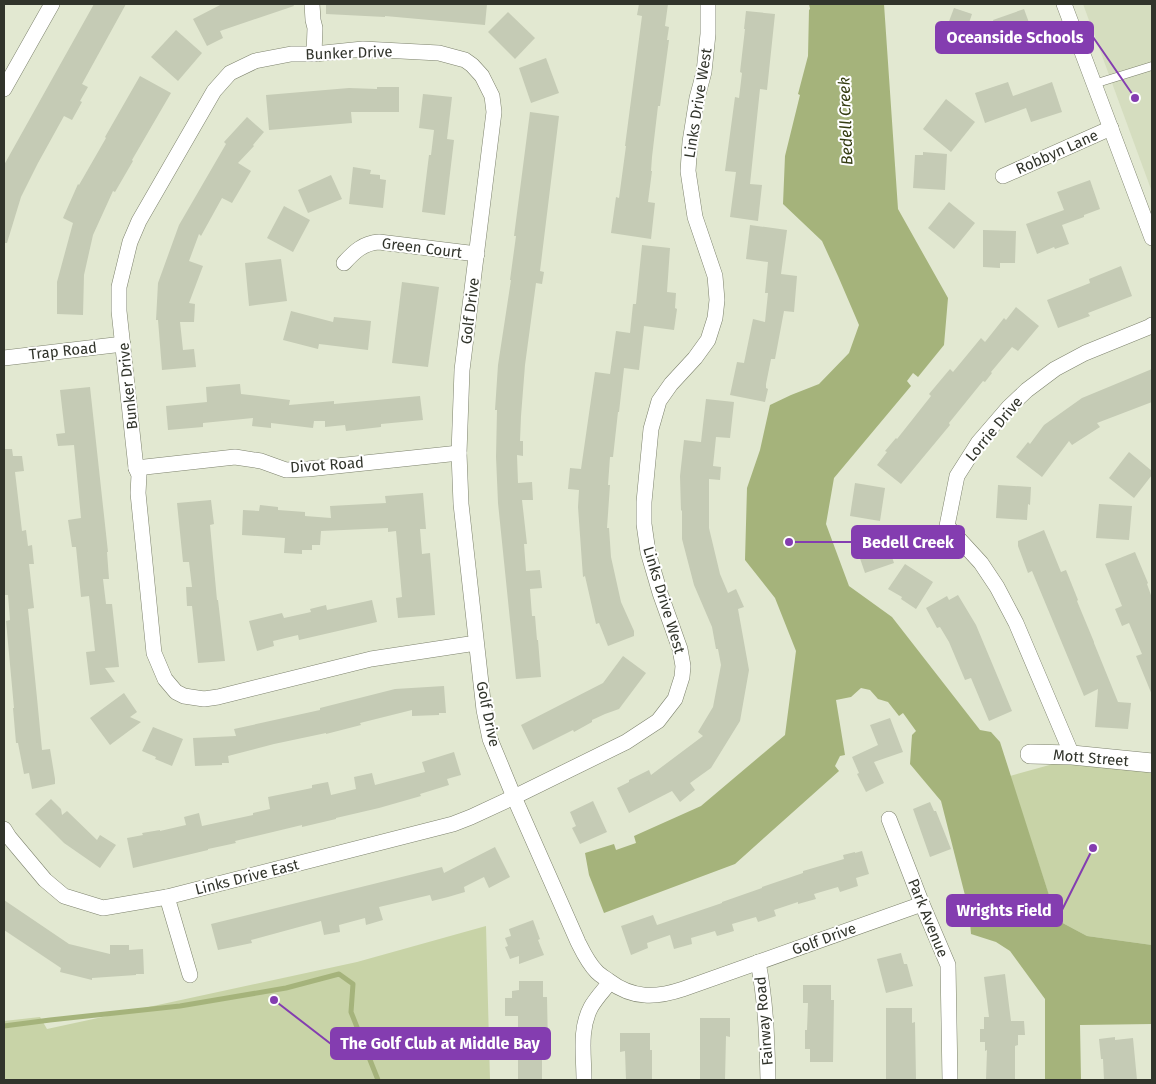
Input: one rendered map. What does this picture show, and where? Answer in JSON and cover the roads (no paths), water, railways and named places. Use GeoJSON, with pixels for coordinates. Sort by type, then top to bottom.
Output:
{"type":"FeatureCollection","features":[{"type":"Feature","properties":{"kind":"street"},"geometry":{"type":"LineString","coordinates":[[4,89],[52,4]]}},
{"type":"Feature","properties":{"kind":"street"},"geometry":{"type":"LineString","coordinates":[[312,4],[313,20],[316,28],[314,54]]}},
{"type":"Feature","properties":{"kind":"street","name":"Links Drive West"},"geometry":{"type":"LineString","coordinates":[[514,797],[626,742],[658,722],[675,699],[682,677],[683,666],[680,649],[648,552],[644,524],[644,502],[651,429],[659,401],[671,384],[696,358],[708,340],[718,300],[715,276],[695,217],[688,171],[690,142],[697,98],[704,72],[708,34],[708,4]]}},
{"type":"Feature","properties":{"kind":"street"},"geometry":{"type":"LineString","coordinates":[[1064,4],[1152,236]]}},
{"type":"Feature","properties":{"kind":"street","name":"Bunker Drive"},"geometry":{"type":"LineString","coordinates":[[476,643],[371,659],[218,697],[204,699],[184,696],[176,692],[165,679],[154,653],[138,493],[139,475],[136,468],[119,311],[119,287],[130,242],[140,221],[214,91],[230,74],[255,61],[291,54],[314,54],[363,49],[439,53],[465,60],[472,64],[482,76],[489,90]]}},
{"type":"Feature","properties":{"kind":"street","name":"Golf Drive"},"geometry":{"type":"LineString","coordinates":[[489,90],[492,96],[494,112],[484,205],[462,370],[460,453],[461,504],[476,643],[484,710],[490,739],[587,959],[597,972],[621,990],[648,996],[664,995],[922,904]]}},
{"type":"Feature","properties":{"kind":"street","name":"Robbyn Lane"},"geometry":{"type":"LineString","coordinates":[[1003,176],[1111,128]]}},
{"type":"Feature","properties":{"kind":"street","name":"Green Court"},"geometry":{"type":"LineString","coordinates":[[344,263],[357,250],[372,242],[476,254]]}},
{"type":"Feature","properties":{"kind":"street","name":"Lorrie Drive"},"geometry":{"type":"LineString","coordinates":[[1072,755],[1016,623],[997,586],[981,563],[948,526],[949,518],[957,476],[978,443],[1015,401],[1055,369],[1084,354],[1152,325]]}},
{"type":"Feature","properties":{"kind":"street","name":"Trap Road"},"geometry":{"type":"LineString","coordinates":[[4,358],[123,344]]}},
{"type":"Feature","properties":{"kind":"street","name":"Divot Road"},"geometry":{"type":"LineString","coordinates":[[136,468],[235,457],[261,461],[286,470],[308,469],[460,453]]}},
{"type":"Feature","properties":{"kind":"street","name":"Mott Street"},"geometry":{"type":"LineString","coordinates":[[1030,754],[1072,755],[1152,763]]}},
{"type":"Feature","properties":{"kind":"street","name":"Links Drive East"},"geometry":{"type":"LineString","coordinates":[[4,829],[8,837],[45,880],[64,896],[103,908],[167,897],[453,824],[514,797]]}},
{"type":"Feature","properties":{"kind":"street","name":"Park Avenue"},"geometry":{"type":"LineString","coordinates":[[889,819],[948,965],[950,1080]]}},
{"type":"Feature","properties":{"kind":"street"},"geometry":{"type":"LineString","coordinates":[[167,897],[190,975]]}},
{"type":"Feature","properties":{"kind":"street","name":"Fairway Road"},"geometry":{"type":"LineString","coordinates":[[758,962],[765,1002],[768,1080]]}},
{"type":"Feature","properties":{"kind":"street"},"geometry":{"type":"LineString","coordinates":[[584,1080],[585,1021],[595,1001],[610,982]]}},
{"type":"Feature","properties":{"kind":"lane"},"geometry":{"type":"LineString","coordinates":[[1094,84],[1152,66]]}},
{"type":"Feature","properties":{"kind":"water","name":"Bedell Creek"},"geometry":{"type":"Polygon","coordinates":[[[809,4],[884,4],[898,209],[948,298],[944,345],[918,377],[913,373],[907,381],[911,386],[834,478],[826,524],[849,586],[892,617],[980,730],[991,732],[1000,742],[1057,920],[1087,936],[1152,945],[1152,1024],[1080,1025],[1081,1080],[1045,1080],[1045,999],[1010,951],[996,942],[971,934],[969,911],[941,801],[910,764],[912,735],[916,731],[903,713],[899,716],[888,702],[878,699],[870,690],[861,688],[851,697],[836,700],[845,755],[840,756],[835,766],[839,771],[735,864],[604,913],[589,875],[585,853],[614,844],[616,850],[636,843],[634,836],[701,806],[785,735],[796,651],[775,598],[745,560],[747,488],[760,450],[770,405],[819,384],[849,353],[859,325],[822,241],[783,204],[785,156],[808,56],[809,4]]]}},
{"type":"Feature","properties":{"kind":"waterway"},"geometry":{"type":"LineString","coordinates":[[4,1026],[180,1006],[286,988],[339,974],[353,984],[351,1012],[378,1080]]}},
{"type":"Feature","properties":{"kind":"place","name":"Oceanside Schools"},"geometry":{"type":"Point","coordinates":[1135,98]}},
{"type":"Feature","properties":{"kind":"place","name":"Bedell Creek"},"geometry":{"type":"Point","coordinates":[789,542]}},
{"type":"Feature","properties":{"kind":"place","name":"Wrights Field"},"geometry":{"type":"Point","coordinates":[1093,848]}},
{"type":"Feature","properties":{"kind":"place","name":"The Golf Club at Middle Bay"},"geometry":{"type":"Point","coordinates":[274,1000]}}]}
